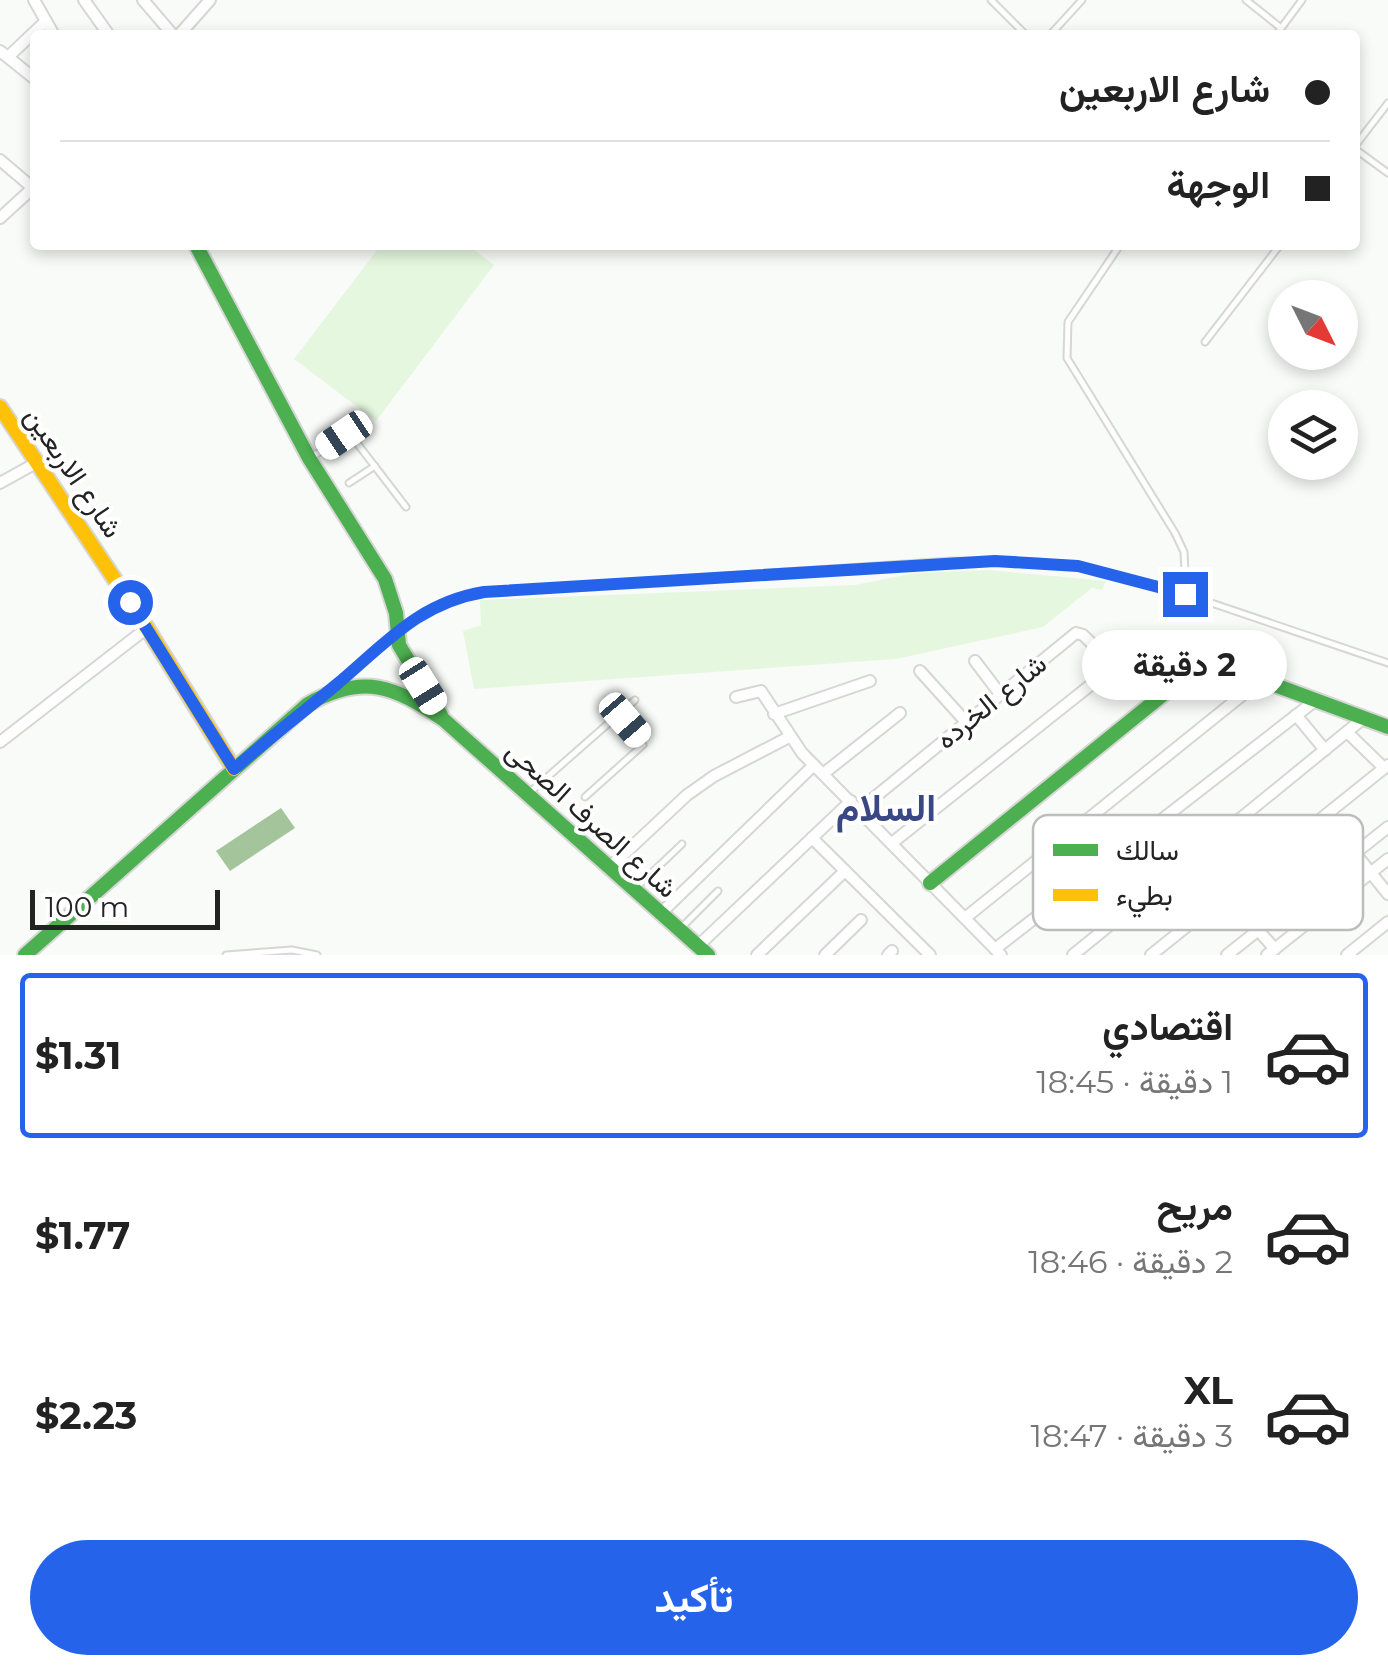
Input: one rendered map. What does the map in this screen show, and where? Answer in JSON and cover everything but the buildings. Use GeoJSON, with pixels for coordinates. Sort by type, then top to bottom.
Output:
{"type":"FeatureCollection","features":[{"type":"Feature","properties":{"kind":"street"},"geometry":{"type":"LineString","coordinates":[[34,0],[51,30]]}},
{"type":"Feature","properties":{"kind":"street"},"geometry":{"type":"LineString","coordinates":[[84,0],[105,30]]}},
{"type":"Feature","properties":{"kind":"street"},"geometry":{"type":"LineString","coordinates":[[144,0],[171,30]]}},
{"type":"Feature","properties":{"kind":"street"},"geometry":{"type":"LineString","coordinates":[[180,30],[203,2]]}},
{"type":"Feature","properties":{"kind":"street"},"geometry":{"type":"LineString","coordinates":[[34,30],[46,20]]}},
{"type":"Feature","properties":{"kind":"street"},"geometry":{"type":"LineString","coordinates":[[30,33],[4,54],[30,76]]}},
{"type":"Feature","properties":{"kind":"street"},"geometry":{"type":"LineString","coordinates":[[0,160],[30,184]]}},
{"type":"Feature","properties":{"kind":"street"},"geometry":{"type":"LineString","coordinates":[[0,218],[30,191]]}},
{"type":"Feature","properties":{"kind":"street"},"geometry":{"type":"LineString","coordinates":[[199,250],[309,458],[385,578],[402,652],[444,720]]}},
{"type":"Feature","properties":{"kind":"street","name":"شارع الاربعين"},"geometry":{"type":"LineString","coordinates":[[0,407],[147,628],[234,769]]}},
{"type":"Feature","properties":{"kind":"street"},"geometry":{"type":"LineString","coordinates":[[0,484],[36,463]]}},
{"type":"Feature","properties":{"kind":"street"},"geometry":{"type":"LineString","coordinates":[[0,742],[147,628]]}},
{"type":"Feature","properties":{"kind":"street","name":"شارع الخرده"},"geometry":{"type":"LineString","coordinates":[[703,951],[812,838],[1078,632],[1114,666]]}},
{"type":"Feature","properties":{"kind":"street"},"geometry":{"type":"LineString","coordinates":[[892,843],[1141,645]]}},
{"type":"Feature","properties":{"kind":"street"},"geometry":{"type":"LineString","coordinates":[[975,661],[1000,694]]}},
{"type":"Feature","properties":{"kind":"street"},"geometry":{"type":"LineString","coordinates":[[930,883],[1202,663],[1212,662],[1388,728]]}},
{"type":"Feature","properties":{"kind":"street"},"geometry":{"type":"LineString","coordinates":[[920,671],[966,722]]}},
{"type":"Feature","properties":{"kind":"street"},"geometry":{"type":"LineString","coordinates":[[1093,815],[1261,680]]}},
{"type":"Feature","properties":{"kind":"street"},"geometry":{"type":"LineString","coordinates":[[774,714],[870,681]]}},
{"type":"Feature","properties":{"kind":"street"},"geometry":{"type":"LineString","coordinates":[[25,955],[308,704],[332,688],[381,686],[412,697],[444,720]]}},
{"type":"Feature","properties":{"kind":"street"},"geometry":{"type":"LineString","coordinates":[[736,697],[761,691],[788,737],[998,952],[1033,924]]}},
{"type":"Feature","properties":{"kind":"street"},"geometry":{"type":"LineString","coordinates":[[1170,815],[1316,700]]}},
{"type":"Feature","properties":{"kind":"street"},"geometry":{"type":"LineString","coordinates":[[824,774],[900,713]]}},
{"type":"Feature","properties":{"kind":"street"},"geometry":{"type":"LineString","coordinates":[[1296,715],[1325,750]]}},
{"type":"Feature","properties":{"kind":"street"},"geometry":{"type":"LineString","coordinates":[[1245,815],[1364,717]]}},
{"type":"Feature","properties":{"kind":"street","name":"شارع الصرف الصحى"},"geometry":{"type":"LineString","coordinates":[[444,720],[703,951]]}},
{"type":"Feature","properties":{"kind":"street"},"geometry":{"type":"LineString","coordinates":[[1326,815],[1386,767],[1347,732]]}},
{"type":"Feature","properties":{"kind":"street"},"geometry":{"type":"LineString","coordinates":[[608,869],[687,795],[714,776],[788,737]]}},
{"type":"Feature","properties":{"kind":"street"},"geometry":{"type":"LineString","coordinates":[[661,914],[814,765]]}},
{"type":"Feature","properties":{"kind":"street"},"geometry":{"type":"LineString","coordinates":[[1363,845],[1388,827]]}},
{"type":"Feature","properties":{"kind":"street"},"geometry":{"type":"LineString","coordinates":[[812,838],[930,955]]}},
{"type":"Feature","properties":{"kind":"street"},"geometry":{"type":"LineString","coordinates":[[1363,878],[1388,859]]}},
{"type":"Feature","properties":{"kind":"street"},"geometry":{"type":"LineString","coordinates":[[965,918],[1033,863]]}},
{"type":"Feature","properties":{"kind":"street"},"geometry":{"type":"LineString","coordinates":[[1363,863],[1388,894]]}},
{"type":"Feature","properties":{"kind":"street"},"geometry":{"type":"LineString","coordinates":[[757,955],[845,870]]}},
{"type":"Feature","properties":{"kind":"street"},"geometry":{"type":"LineString","coordinates":[[826,955],[861,920]]}},
{"type":"Feature","properties":{"kind":"street"},"geometry":{"type":"LineString","coordinates":[[1347,955],[1388,922]]}},
{"type":"Feature","properties":{"kind":"street"},"geometry":{"type":"LineString","coordinates":[[1073,955],[1104,930]]}},
{"type":"Feature","properties":{"kind":"street"},"geometry":{"type":"LineString","coordinates":[[1151,955],[1182,930]]}},
{"type":"Feature","properties":{"kind":"street"},"geometry":{"type":"LineString","coordinates":[[1228,955],[1257,930],[1271,952],[1298,930]]}},
{"type":"Feature","properties":{"kind":"lane"},"geometry":{"type":"LineString","coordinates":[[992,0],[1021,30]]}},
{"type":"Feature","properties":{"kind":"lane"},"geometry":{"type":"LineString","coordinates":[[1055,30],[1082,0]]}},
{"type":"Feature","properties":{"kind":"lane"},"geometry":{"type":"LineString","coordinates":[[1246,0],[1282,28],[1302,0]]}},
{"type":"Feature","properties":{"kind":"lane"},"geometry":{"type":"LineString","coordinates":[[1360,141],[1388,104]]}},
{"type":"Feature","properties":{"kind":"lane"},"geometry":{"type":"LineString","coordinates":[[1360,152],[1388,173]]}},
{"type":"Feature","properties":{"kind":"lane"},"geometry":{"type":"LineString","coordinates":[[1117,250],[1068,322],[1068,358],[1176,533],[1188,573],[1185,594]]}},
{"type":"Feature","properties":{"kind":"lane"},"geometry":{"type":"LineString","coordinates":[[1206,342],[1272,250]]}},
{"type":"Feature","properties":{"kind":"lane"},"geometry":{"type":"LineString","coordinates":[[309,458],[347,433],[406,508]]}},
{"type":"Feature","properties":{"kind":"lane"},"geometry":{"type":"LineString","coordinates":[[350,483],[376,466]]}},
{"type":"Feature","properties":{"kind":"lane"},"geometry":{"type":"LineString","coordinates":[[332,688],[398,631],[431,607],[454,597],[950,561],[1078,566],[1185,594],[1388,663]]}},
{"type":"Feature","properties":{"kind":"lane"},"geometry":{"type":"LineString","coordinates":[[527,795],[635,700]]}},
{"type":"Feature","properties":{"kind":"lane"},"geometry":{"type":"LineString","coordinates":[[585,797],[643,745],[620,714]]}},
{"type":"Feature","properties":{"kind":"lane"},"geometry":{"type":"LineString","coordinates":[[634,891],[682,844]]}},
{"type":"Feature","properties":{"kind":"lane"},"geometry":{"type":"LineString","coordinates":[[679,929],[718,891]]}},
{"type":"Feature","properties":{"kind":"lane"},"geometry":{"type":"LineString","coordinates":[[226,955],[292,950],[317,955]]}},
{"type":"Feature","properties":{"kind":"shaded area"},"geometry":{"type":"Polygon","coordinates":[[[377,250],[474,250],[494,265],[376,421],[294,359],[377,250]]]}},
{"type":"Feature","properties":{"kind":"shaded area"},"geometry":{"type":"Polygon","coordinates":[[[988,570],[1106,581],[1102,590],[1092,588],[1043,627],[896,659],[474,689],[463,631],[481,625],[480,600],[855,585],[915,573],[988,570]]]}},
{"type":"Feature","properties":{"kind":"shaded area"},"geometry":{"type":"Polygon","coordinates":[[[281,808],[295,828],[230,871],[216,851],[281,808]]]}},
{"type":"Feature","properties":{"kind":"traffic: fast"},"geometry":{"type":"LineString","coordinates":[[199,250],[309,458],[385,579],[396,613],[399,645],[441,715]]}},
{"type":"Feature","properties":{"kind":"traffic: fast"},"geometry":{"type":"LineString","coordinates":[[930,883],[1202,663],[1213,662],[1388,727]]}},
{"type":"Feature","properties":{"kind":"traffic: fast"},"geometry":{"type":"LineString","coordinates":[[25,955],[308,704],[328,694],[362,686],[394,692],[444,720],[708,955]]}},
{"type":"Feature","properties":{"kind":"traffic: slow"},"geometry":{"type":"LineString","coordinates":[[0,407],[147,628],[234,769]]}},
{"type":"Feature","properties":{"kind":"district","name":"السلام"},"geometry":{"type":"Point","coordinates":[886,807]}},
{"type":"Feature","properties":{"kind":"route"},"geometry":{"type":"LineString","coordinates":[[130,602],[234,769],[398,631],[431,607],[454,597],[950,561],[1078,566],[1185,594]]}}]}
